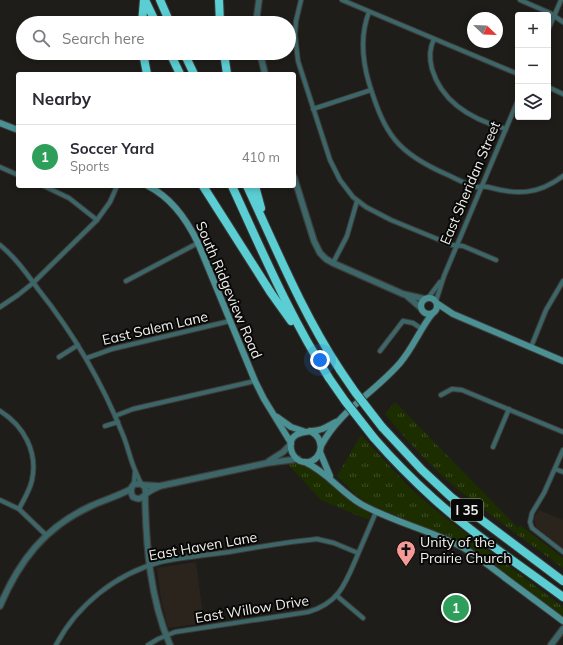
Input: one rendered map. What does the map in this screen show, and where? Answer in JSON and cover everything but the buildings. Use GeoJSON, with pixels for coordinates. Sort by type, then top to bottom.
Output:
{"type":"FeatureCollection","features":[{"type":"Feature","properties":{"kind":"highway"},"geometry":{"type":"LineString","coordinates":[[143,16],[144,0]]}},
{"type":"Feature","properties":{"kind":"highway"},"geometry":{"type":"LineString","coordinates":[[144,0],[152,16]]}},
{"type":"Feature","properties":{"kind":"highway"},"geometry":{"type":"LineString","coordinates":[[160,0],[167,16]]}},
{"type":"Feature","properties":{"kind":"highway"},"geometry":{"type":"LineString","coordinates":[[219,0],[220,16]]}},
{"type":"Feature","properties":{"kind":"highway"},"geometry":{"type":"LineString","coordinates":[[144,60],[147,72]]}},
{"type":"Feature","properties":{"kind":"highway"},"geometry":{"type":"LineString","coordinates":[[173,60],[179,72]]}},
{"type":"Feature","properties":{"kind":"highway"},"geometry":{"type":"LineString","coordinates":[[187,60],[193,72]]}},
{"type":"Feature","properties":{"kind":"highway"},"geometry":{"type":"LineString","coordinates":[[225,60],[227,72]]}},
{"type":"Feature","properties":{"kind":"highway"},"geometry":{"type":"LineString","coordinates":[[204,188],[271,293],[306,342]]}},
{"type":"Feature","properties":{"kind":"highway","name":"I 35"},"geometry":{"type":"LineString","coordinates":[[233,188],[306,342],[329,378],[374,438],[435,500],[467,526],[563,597]]}},
{"type":"Feature","properties":{"kind":"highway","name":"I 35"},"geometry":{"type":"LineString","coordinates":[[248,188],[318,336],[355,392],[382,427],[412,460],[451,497],[563,581]]}},
{"type":"Feature","properties":{"kind":"highway"},"geometry":{"type":"LineString","coordinates":[[256,188],[268,232]]}},
{"type":"Feature","properties":{"kind":"main road"},"geometry":{"type":"LineString","coordinates":[[0,122],[16,129]]}},
{"type":"Feature","properties":{"kind":"main road","name":"South Ridgeview Road"},"geometry":{"type":"LineString","coordinates":[[151,188],[175,207],[190,226],[255,381],[264,399],[291,443]]}},
{"type":"Feature","properties":{"kind":"main road"},"geometry":{"type":"LineString","coordinates":[[422,329],[422,303],[426,298],[433,298],[453,314],[563,361]]}},
{"type":"Feature","properties":{"kind":"main road"},"geometry":{"type":"LineString","coordinates":[[310,432],[322,429],[337,421],[401,362],[422,329],[438,308],[437,302]]}},
{"type":"Feature","properties":{"kind":"main road"},"geometry":{"type":"LineString","coordinates":[[422,310],[427,314],[453,314]]}},
{"type":"Feature","properties":{"kind":"main road","name":"South Ridgeview Road"},"geometry":{"type":"LineString","coordinates":[[274,415],[291,427],[303,431]]}},
{"type":"Feature","properties":{"kind":"main road"},"geometry":{"type":"LineString","coordinates":[[305,462],[314,459],[337,421]]}},
{"type":"Feature","properties":{"kind":"main road"},"geometry":{"type":"LineString","coordinates":[[330,478],[319,437],[310,432],[303,431],[297,434],[291,443],[292,453],[298,459],[313,466],[330,478],[350,497],[376,512],[461,547],[484,562],[563,621]]}},
{"type":"Feature","properties":{"kind":"street"},"geometry":{"type":"LineString","coordinates":[[257,16],[259,0]]}},
{"type":"Feature","properties":{"kind":"street"},"geometry":{"type":"LineString","coordinates":[[301,0],[296,21],[296,49],[300,67],[334,169],[344,186],[357,201],[382,216],[452,245],[463,246],[496,260]]}},
{"type":"Feature","properties":{"kind":"street"},"geometry":{"type":"LineString","coordinates":[[342,0],[515,73]]}},
{"type":"Feature","properties":{"kind":"street"},"geometry":{"type":"LineString","coordinates":[[520,0],[550,13],[563,22]]}},
{"type":"Feature","properties":{"kind":"street"},"geometry":{"type":"LineString","coordinates":[[551,23],[561,0]]}},
{"type":"Feature","properties":{"kind":"street"},"geometry":{"type":"LineString","coordinates":[[370,12],[364,29],[364,65],[382,121],[394,140],[404,150],[426,165],[476,186],[487,187],[505,192],[526,192],[548,186],[563,176]]}},
{"type":"Feature","properties":{"kind":"street"},"geometry":{"type":"LineString","coordinates":[[434,39],[430,48],[431,63],[434,73],[444,93],[452,102],[469,115],[506,129]]}},
{"type":"Feature","properties":{"kind":"street"},"geometry":{"type":"LineString","coordinates":[[262,60],[265,72]]}},
{"type":"Feature","properties":{"kind":"street"},"geometry":{"type":"LineString","coordinates":[[551,88],[563,94]]}},
{"type":"Feature","properties":{"kind":"street"},"geometry":{"type":"LineString","coordinates":[[313,109],[371,90]]}},
{"type":"Feature","properties":{"kind":"street","name":"East Sheridan Street"},"geometry":{"type":"LineString","coordinates":[[437,302],[444,276],[515,107]]}},
{"type":"Feature","properties":{"kind":"street"},"geometry":{"type":"LineString","coordinates":[[0,167],[16,174]]}},
{"type":"Feature","properties":{"kind":"street"},"geometry":{"type":"LineString","coordinates":[[296,183],[317,248],[326,259],[403,294],[426,298]]}},
{"type":"Feature","properties":{"kind":"street"},"geometry":{"type":"LineString","coordinates":[[48,188],[69,198],[97,220]]}},
{"type":"Feature","properties":{"kind":"street"},"geometry":{"type":"LineString","coordinates":[[0,307],[34,283],[97,220],[110,202],[116,188]]}},
{"type":"Feature","properties":{"kind":"street"},"geometry":{"type":"LineString","coordinates":[[333,263],[348,236],[357,201]]}},
{"type":"Feature","properties":{"kind":"street"},"geometry":{"type":"LineString","coordinates":[[126,281],[198,243]]}},
{"type":"Feature","properties":{"kind":"street"},"geometry":{"type":"LineString","coordinates":[[0,245],[11,255],[34,283],[87,358],[118,422],[130,452],[135,470],[146,490],[144,511],[154,593],[170,645]]}},
{"type":"Feature","properties":{"kind":"street","name":"East Sheridan Street"},"geometry":{"type":"LineString","coordinates":[[426,298],[444,276]]}},
{"type":"Feature","properties":{"kind":"street"},"geometry":{"type":"LineString","coordinates":[[531,347],[546,310],[563,281]]}},
{"type":"Feature","properties":{"kind":"street"},"geometry":{"type":"LineString","coordinates":[[403,294],[422,310]]}},
{"type":"Feature","properties":{"kind":"street","name":"East Salem Lane"},"geometry":{"type":"LineString","coordinates":[[87,358],[103,351],[230,321]]}},
{"type":"Feature","properties":{"kind":"street"},"geometry":{"type":"LineString","coordinates":[[380,351],[403,321],[413,323],[422,329]]}},
{"type":"Feature","properties":{"kind":"street"},"geometry":{"type":"LineString","coordinates":[[59,357],[78,345]]}},
{"type":"Feature","properties":{"kind":"street"},"geometry":{"type":"LineString","coordinates":[[115,416],[133,409],[255,381]]}},
{"type":"Feature","properties":{"kind":"street"},"geometry":{"type":"LineString","coordinates":[[441,395],[452,389],[462,390],[563,432]]}},
{"type":"Feature","properties":{"kind":"street"},"geometry":{"type":"LineString","coordinates":[[493,447],[509,409]]}},
{"type":"Feature","properties":{"kind":"street"},"geometry":{"type":"LineString","coordinates":[[0,411],[9,417],[20,428],[28,441],[31,450],[33,461],[32,481],[19,509]]}},
{"type":"Feature","properties":{"kind":"street"},"geometry":{"type":"LineString","coordinates":[[105,426],[118,422]]}},
{"type":"Feature","properties":{"kind":"street"},"geometry":{"type":"LineString","coordinates":[[267,463],[283,452],[291,443]]}},
{"type":"Feature","properties":{"kind":"street"},"geometry":{"type":"LineString","coordinates":[[563,450],[544,492],[532,513],[530,522],[532,528],[563,552]]}},
{"type":"Feature","properties":{"kind":"street"},"geometry":{"type":"LineString","coordinates":[[0,606],[7,589],[19,568],[35,546],[46,535],[76,513],[118,496],[132,487],[142,484],[160,486],[267,463],[298,459]]}},
{"type":"Feature","properties":{"kind":"street"},"geometry":{"type":"LineString","coordinates":[[555,469],[563,472]]}},
{"type":"Feature","properties":{"kind":"street"},"geometry":{"type":"LineString","coordinates":[[135,470],[130,492],[144,511]]}},
{"type":"Feature","properties":{"kind":"street"},"geometry":{"type":"LineString","coordinates":[[118,496],[142,498],[160,486]]}},
{"type":"Feature","properties":{"kind":"street"},"geometry":{"type":"LineString","coordinates":[[0,500],[19,509],[46,535]]}},
{"type":"Feature","properties":{"kind":"street","name":"East Willow Drive"},"geometry":{"type":"LineString","coordinates":[[148,645],[158,638],[175,632],[308,612],[324,606],[337,596],[344,586],[376,512]]}},
{"type":"Feature","properties":{"kind":"street","name":"East Haven Lane"},"geometry":{"type":"LineString","coordinates":[[56,645],[76,615],[99,593],[131,573],[160,562],[317,539],[334,542],[358,553]]}},
{"type":"Feature","properties":{"kind":"street"},"geometry":{"type":"LineString","coordinates":[[337,596],[363,618]]}},
{"type":"Feature","properties":{"kind":"street"},"geometry":{"type":"LineString","coordinates":[[551,645],[563,629]]}},
{"type":"Feature","properties":{"kind":"shaded area"},"geometry":{"type":"Polygon","coordinates":[[[539,510],[563,520],[563,548],[536,527],[534,518],[539,510]]]}},
{"type":"Feature","properties":{"kind":"shaded area"},"geometry":{"type":"Polygon","coordinates":[[[196,562],[204,623],[168,628],[161,599],[157,568],[196,562]]]}},
{"type":"Feature","properties":{"kind":"green space"},"geometry":{"type":"Polygon","coordinates":[[[395,402],[518,528],[520,525],[563,558],[563,568],[474,502],[430,464],[385,414],[395,402]]]}},
{"type":"Feature","properties":{"kind":"green space"},"geometry":{"type":"Polygon","coordinates":[[[361,435],[408,486],[439,513],[563,607],[563,616],[479,553],[453,539],[371,505],[355,494],[337,476],[361,435]]]}},
{"type":"Feature","properties":{"kind":"green space"},"geometry":{"type":"Polygon","coordinates":[[[287,463],[304,465],[318,472],[336,489],[367,512],[370,515],[369,520],[321,500],[287,463]]]}},
{"type":"Feature","properties":{"kind":"place","name":"Unity of the Prairie Church"},"geometry":{"type":"Point","coordinates":[406,567]}},
{"type":"Feature","properties":{"kind":"place","name":"Soccer Yard"},"geometry":{"type":"Point","coordinates":[456,608]}}]}
